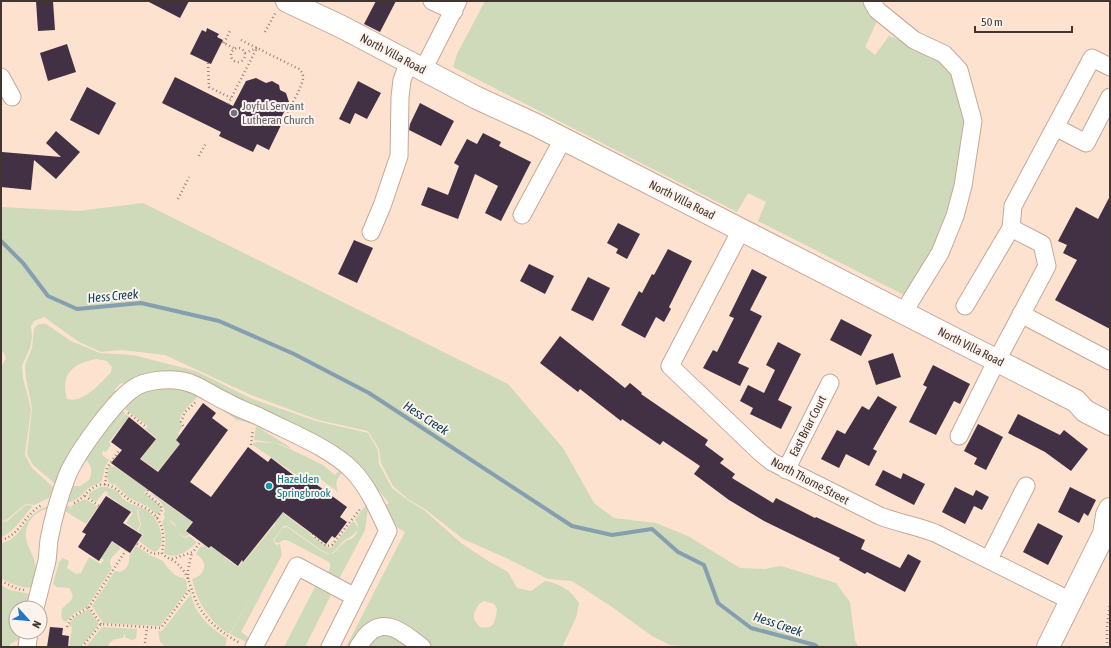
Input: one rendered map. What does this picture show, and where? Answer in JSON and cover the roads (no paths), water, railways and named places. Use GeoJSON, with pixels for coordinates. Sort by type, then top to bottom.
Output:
{"type":"FeatureCollection","features":[{"type":"Feature","properties":{"kind":"main road","name":"North Villa Road"},"geometry":{"type":"LineString","coordinates":[[281,6],[342,27],[477,98],[563,139],[997,360],[1076,401],[1085,411],[1110,424]]}},
{"type":"Feature","properties":{"kind":"main road","name":"North Villa Road"},"geometry":{"type":"LineString","coordinates":[[1076,401],[1090,400],[1110,410]]}},
{"type":"Feature","properties":{"kind":"main road"},"geometry":{"type":"LineString","coordinates":[[1048,647],[1071,601],[1108,534],[1107,515],[1110,509]]}},
{"type":"Feature","properties":{"kind":"street"},"geometry":{"type":"LineString","coordinates":[[371,232],[382,206],[399,156],[400,97],[402,80],[416,66],[456,6],[432,1]]}},
{"type":"Feature","properties":{"kind":"street"},"geometry":{"type":"LineString","coordinates":[[872,1],[877,10],[914,40],[944,54],[959,70],[973,121],[964,186],[955,216],[940,253],[904,313]]}},
{"type":"Feature","properties":{"kind":"street"},"geometry":{"type":"LineString","coordinates":[[964,306],[1011,228],[1013,206],[1092,58],[1110,66]]}},
{"type":"Feature","properties":{"kind":"street"},"geometry":{"type":"LineString","coordinates":[[1,77],[12,97]]}},
{"type":"Feature","properties":{"kind":"street"},"geometry":{"type":"LineString","coordinates":[[1055,128],[1086,143],[1110,97]]}},
{"type":"Feature","properties":{"kind":"street"},"geometry":{"type":"LineString","coordinates":[[522,215],[563,139]]}},
{"type":"Feature","properties":{"kind":"street"},"geometry":{"type":"LineString","coordinates":[[959,436],[1047,266],[1042,244],[1011,228]]}},
{"type":"Feature","properties":{"kind":"street","name":"North Thorne Street"},"geometry":{"type":"LineString","coordinates":[[741,230],[670,366],[772,462],[880,516],[893,521],[921,527],[935,533],[1071,601]]}},
{"type":"Feature","properties":{"kind":"street"},"geometry":{"type":"LineString","coordinates":[[1021,314],[1110,361]]}},
{"type":"Feature","properties":{"kind":"street"},"geometry":{"type":"LineString","coordinates":[[37,600],[57,510],[67,475],[78,456],[117,403],[135,387],[156,380],[176,380],[194,384],[226,402],[321,448],[340,460],[353,471],[369,492],[388,531],[330,647]]}},
{"type":"Feature","properties":{"kind":"street","name":"East Briar Court"},"geometry":{"type":"LineString","coordinates":[[786,470],[830,383]]}},
{"type":"Feature","properties":{"kind":"street"},"geometry":{"type":"LineString","coordinates":[[989,559],[1026,486]]}},
{"type":"Feature","properties":{"kind":"street"},"geometry":{"type":"LineString","coordinates":[[250,646],[297,566],[355,597]]}},
{"type":"Feature","properties":{"kind":"street"},"geometry":{"type":"LineString","coordinates":[[358,647],[370,632],[382,626],[398,629],[422,647]]}},
{"type":"Feature","properties":{"kind":"waterway","name":"Hess Creek"},"geometry":{"type":"LineString","coordinates":[[1,241],[23,263],[48,296],[77,309],[141,303],[219,321],[294,354],[369,393],[572,526],[612,535],[652,529],[678,552],[704,565],[718,603],[751,628],[815,645],[817,647]]}},
{"type":"Feature","properties":{"kind":"place","name":"Joyful Servant Lutheran Church"},"geometry":{"type":"Point","coordinates":[234,113]}},
{"type":"Feature","properties":{"kind":"place","name":"Hazelden Springbrook"},"geometry":{"type":"Point","coordinates":[269,486]}}]}
